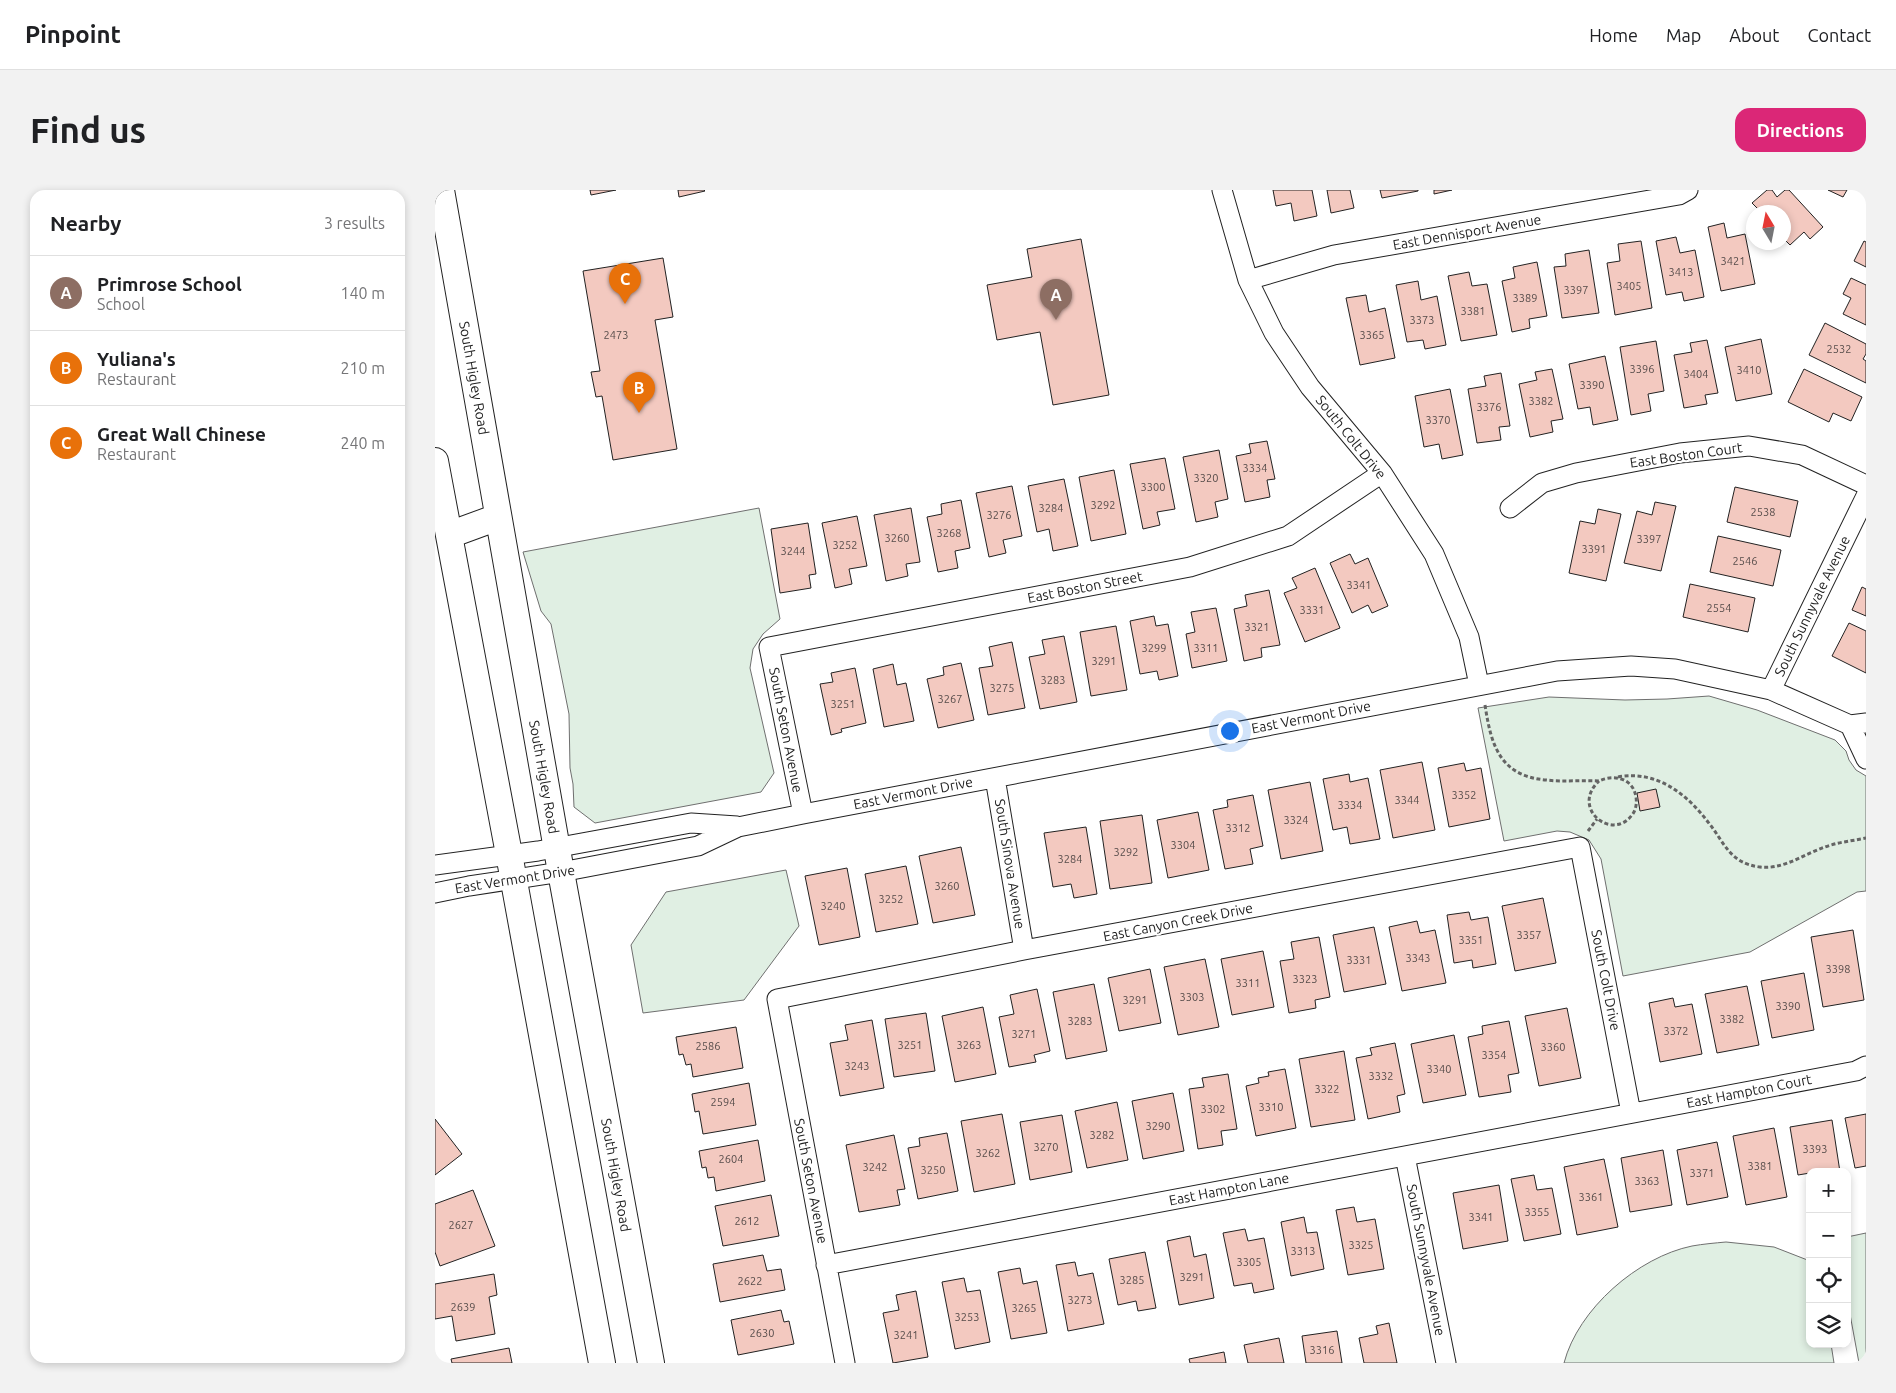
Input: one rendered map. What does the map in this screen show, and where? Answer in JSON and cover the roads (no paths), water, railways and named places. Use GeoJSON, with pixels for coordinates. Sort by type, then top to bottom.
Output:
{"type":"FeatureCollection","features":[{"type":"Feature","properties":{"kind":"main road","name":"South Higley Road"},"geometry":{"type":"LineString","coordinates":[[441,190],[558,859],[651,1363]]}},
{"type":"Feature","properties":{"kind":"main road"},"geometry":{"type":"LineString","coordinates":[[435,461],[602,1363]]}},
{"type":"Feature","properties":{"kind":"main road"},"geometry":{"type":"LineString","coordinates":[[449,535],[498,517]]}},
{"type":"Feature","properties":{"kind":"street","name":"South Colt Drive"},"geometry":{"type":"LineString","coordinates":[[1222,190],[1248,280],[1274,333],[1310,387],[1381,473],[1434,554],[1469,637],[1479,685]]}},
{"type":"Feature","properties":{"kind":"street","name":"East Dennisport Avenue"},"geometry":{"type":"LineString","coordinates":[[1248,280],[1334,255],[1679,195],[1688,190]]}},
{"type":"Feature","properties":{"kind":"street","name":"East Boston Court"},"geometry":{"type":"LineString","coordinates":[[1511,508],[1542,483],[1576,473],[1680,453],[1749,446],[1801,455],[1866,485]]}},
{"type":"Feature","properties":{"kind":"street","name":"East Boston Street"},"geometry":{"type":"LineString","coordinates":[[769,647],[1190,567],[1287,536],[1381,473]]}},
{"type":"Feature","properties":{"kind":"street","name":"South Sunnyvale Avenue"},"geometry":{"type":"LineString","coordinates":[[1771,690],[1866,496]]}},
{"type":"Feature","properties":{"kind":"street","name":"South Seton Avenue"},"geometry":{"type":"LineString","coordinates":[[769,647],[803,814]]}},
{"type":"Feature","properties":{"kind":"street","name":"East Vermont Drive"},"geometry":{"type":"LineString","coordinates":[[435,893],[511,867],[558,859],[698,846],[738,827],[1557,671],[1631,666],[1675,669],[1771,690],[1858,724],[1858,744],[1866,759]]}},
{"type":"Feature","properties":{"kind":"street","name":"South Sinova Avenue"},"geometry":{"type":"LineString","coordinates":[[995,778],[1024,950]]}},
{"type":"Feature","properties":{"kind":"street","name":"South Colt Drive"},"geometry":{"type":"LineString","coordinates":[[1580,847],[1631,1113]]}},
{"type":"Feature","properties":{"kind":"street","name":"East Canyon Creek Drive"},"geometry":{"type":"LineString","coordinates":[[777,999],[1024,950],[1580,847]]}},
{"type":"Feature","properties":{"kind":"street","name":"East Vermont Drive"},"geometry":{"type":"LineString","coordinates":[[435,865],[511,867],[558,859]]}},
{"type":"Feature","properties":{"kind":"street","name":"South Seton Avenue"},"geometry":{"type":"LineString","coordinates":[[777,999],[845,1363]]}},
{"type":"Feature","properties":{"kind":"street","name":"East Hampton Court"},"geometry":{"type":"LineString","coordinates":[[1631,1113],[1855,1071],[1866,1066]]}},
{"type":"Feature","properties":{"kind":"street","name":"East Hampton Lane"},"geometry":{"type":"LineString","coordinates":[[826,1265],[1631,1113]]}},
{"type":"Feature","properties":{"kind":"street","name":"South Sunnyvale Avenue"},"geometry":{"type":"LineString","coordinates":[[1405,1156],[1446,1363]]}},
{"type":"Feature","properties":{"kind":"place","name":"Great Wall Chinese"},"geometry":{"type":"Point","coordinates":[625,304]}},
{"type":"Feature","properties":{"kind":"place","name":"Primrose School"},"geometry":{"type":"Point","coordinates":[1056,320]}},
{"type":"Feature","properties":{"kind":"place","name":"Yuliana's"},"geometry":{"type":"Point","coordinates":[639,413]}}]}
